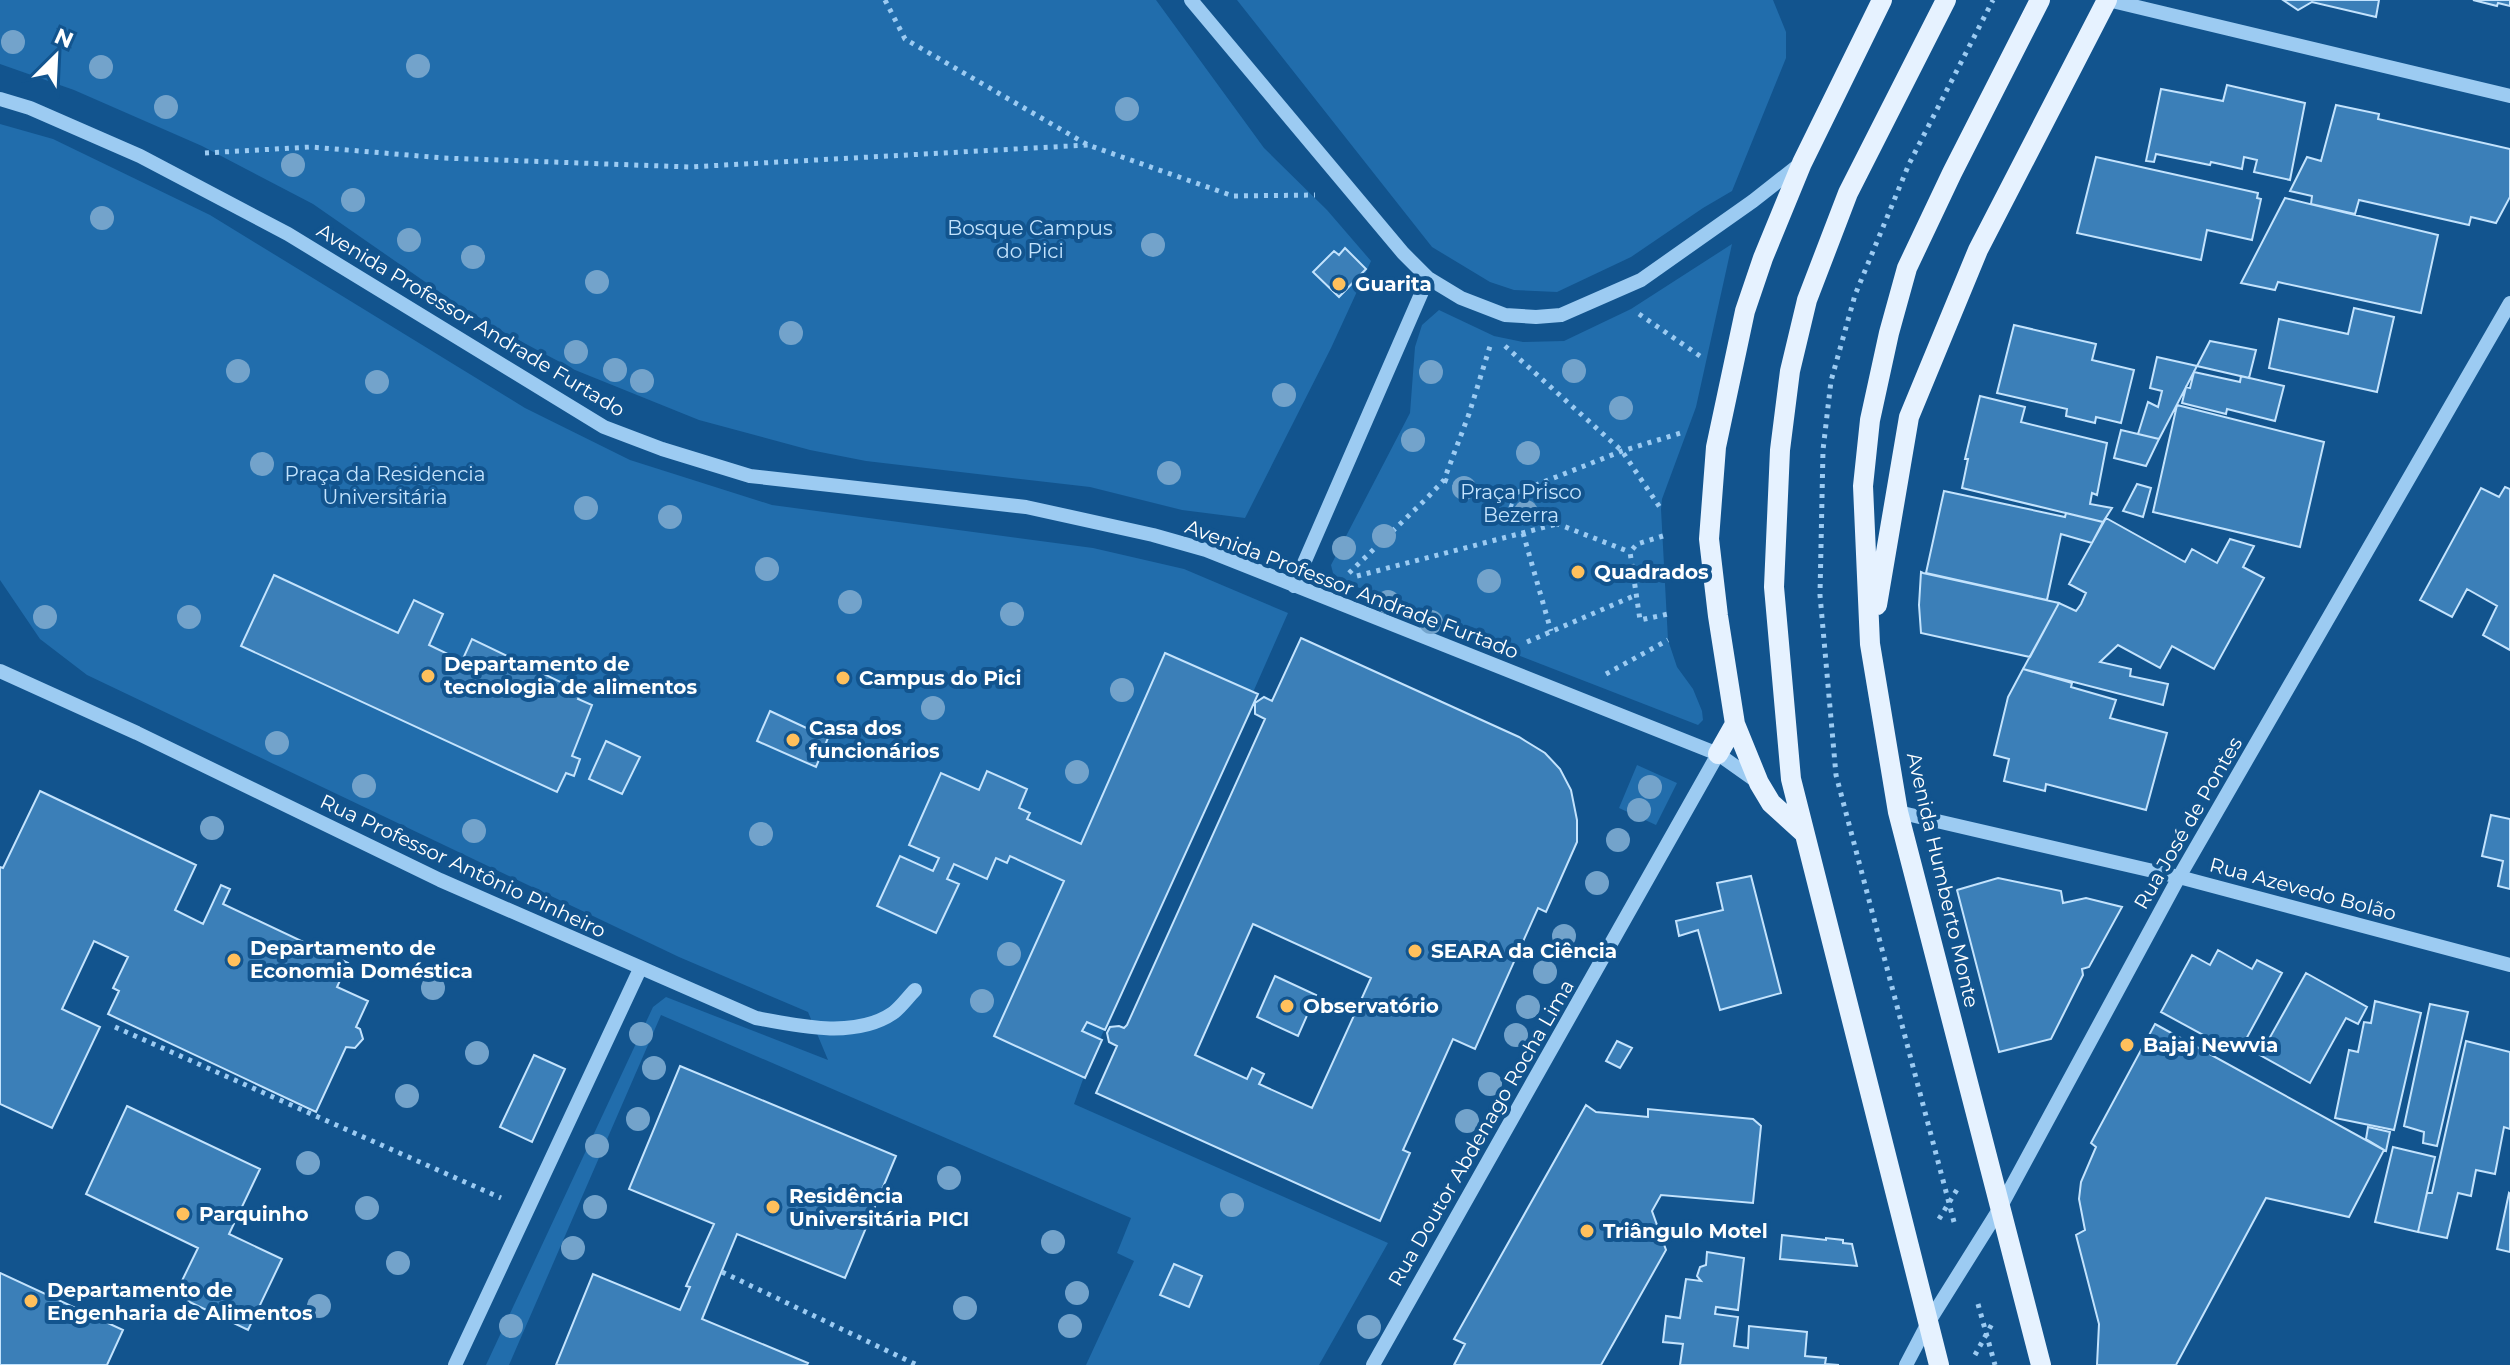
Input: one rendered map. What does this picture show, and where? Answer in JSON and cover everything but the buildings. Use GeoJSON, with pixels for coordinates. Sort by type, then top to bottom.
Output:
{"type":"FeatureCollection","features":[{"type":"Feature","properties":{"kind":"main road"},"geometry":{"type":"LineString","coordinates":[[1804,833],[1771,803],[1759,783],[1735,724],[1709,539],[1716,447],[1745,311],[1763,258],[1802,163],[1882,0]]}},
{"type":"Feature","properties":{"kind":"main road"},"geometry":{"type":"LineString","coordinates":[[1939,1365],[1791,779],[1774,587],[1780,450],[1790,371],[1807,300],[1848,193],[1946,0]]}},
{"type":"Feature","properties":{"kind":"main road","name":"Avenida Humberto Monte"},"geometry":{"type":"LineString","coordinates":[[2040,0],[1907,268],[1870,420],[1863,486],[1870,644],[1898,812],[2041,1365]]}},
{"type":"Feature","properties":{"kind":"main road"},"geometry":{"type":"LineString","coordinates":[[1870,644],[1909,417],[1978,250],[2107,0]]}},
{"type":"Feature","properties":{"kind":"main road"},"geometry":{"type":"LineString","coordinates":[[1718,754],[1735,724]]}},
{"type":"Feature","properties":{"kind":"street"},"geometry":{"type":"LineString","coordinates":[[1191,0],[1395,244],[1428,278],[1461,298],[1505,315],[1561,315],[1641,280],[1802,163]]}},
{"type":"Feature","properties":{"kind":"street"},"geometry":{"type":"LineString","coordinates":[[2107,0],[2510,96]]}},
{"type":"Feature","properties":{"kind":"street","name":"Avenida Professor Andrade Furtado"},"geometry":{"type":"LineString","coordinates":[[0,99],[30,108],[140,156],[261,219],[604,427],[662,449],[750,476],[1026,507],[1206,550],[1718,754],[1759,783]]}},
{"type":"Feature","properties":{"kind":"street"},"geometry":{"type":"LineString","coordinates":[[1294,586],[1428,278]]}},
{"type":"Feature","properties":{"kind":"street","name":"Rua José de Pontes"},"geometry":{"type":"LineString","coordinates":[[1906,1365],[1928,1323],[2000,1208],[2179,877],[2510,303]]}},
{"type":"Feature","properties":{"kind":"street","name":"Rua Professor Antônio Pinheiro"},"geometry":{"type":"LineString","coordinates":[[0,671],[137,733],[440,880],[756,1018],[830,1028],[860,1026],[892,1013],[915,990]]}},
{"type":"Feature","properties":{"kind":"street","name":"Rua Doutor Abdenago Rocha Lima"},"geometry":{"type":"LineString","coordinates":[[1373,1365],[1718,754]]}},
{"type":"Feature","properties":{"kind":"street","name":"Rua Azevedo Bolão"},"geometry":{"type":"LineString","coordinates":[[1898,812],[2179,877],[2510,965]]}},
{"type":"Feature","properties":{"kind":"street"},"geometry":{"type":"LineString","coordinates":[[455,1365],[640,969]]}},
{"type":"Feature","properties":{"kind":"path"},"geometry":{"type":"LineString","coordinates":[[885,0],[905,39],[1088,145],[1233,196],[1353,194]]}},
{"type":"Feature","properties":{"kind":"path"},"geometry":{"type":"LineString","coordinates":[[203,153],[311,147],[444,158],[689,167],[1088,145]]}},
{"type":"Feature","properties":{"kind":"path"},"geometry":{"type":"LineString","coordinates":[[1631,309],[1708,361]]}},
{"type":"Feature","properties":{"kind":"path"},"geometry":{"type":"LineString","coordinates":[[1557,524],[1341,580],[1444,480],[1494,336],[1622,451],[1661,509]]}},
{"type":"Feature","properties":{"kind":"path"},"geometry":{"type":"LineString","coordinates":[[1498,500],[1622,451],[1685,432]]}},
{"type":"Feature","properties":{"kind":"path"},"geometry":{"type":"LineString","coordinates":[[1444,480],[1630,552]]}},
{"type":"Feature","properties":{"kind":"path"},"geometry":{"type":"LineString","coordinates":[[1523,533],[1551,631]]}},
{"type":"Feature","properties":{"kind":"path"},"geometry":{"type":"LineString","coordinates":[[1663,536],[1637,544],[1630,552],[1640,620],[1668,614]]}},
{"type":"Feature","properties":{"kind":"path"},"geometry":{"type":"LineString","coordinates":[[1518,646],[1636,595]]}},
{"type":"Feature","properties":{"kind":"path"},"geometry":{"type":"LineString","coordinates":[[1601,677],[1668,640]]}},
{"type":"Feature","properties":{"kind":"path"},"geometry":{"type":"LineString","coordinates":[[115,1027],[529,1208]]}},
{"type":"Feature","properties":{"kind":"path"},"geometry":{"type":"LineString","coordinates":[[1939,1219],[1958,1188]]}},
{"type":"Feature","properties":{"kind":"path"},"geometry":{"type":"LineString","coordinates":[[722,1272],[917,1365]]}},
{"type":"Feature","properties":{"kind":"path"},"geometry":{"type":"LineString","coordinates":[[1975,1355],[1997,1314]]}},
{"type":"Feature","properties":{"kind":"green space","name":"Bosque Campus do Pici"},"geometry":{"type":"Polygon","coordinates":[[[0,0],[1156,0],[1264,148],[1327,210],[1371,261],[1245,518],[1182,510],[1090,487],[866,461],[810,450],[699,420],[575,370],[507,334],[457,304],[313,204],[202,146],[74,90],[0,64],[0,0]]]}},
{"type":"Feature","properties":{"kind":"green space"},"geometry":{"type":"Polygon","coordinates":[[[1237,0],[1773,0],[1786,32],[1786,58],[1732,191],[1631,257],[1557,292],[1514,290],[1490,282],[1432,247],[1237,0]]]}},
{"type":"Feature","properties":{"kind":"green space","name":"Praça da Residencia Universitária"},"geometry":{"type":"Polygon","coordinates":[[[0,124],[53,139],[210,215],[525,408],[630,460],[772,505],[1093,548],[1184,569],[1288,613],[1074,1104],[1388,1243],[1319,1365],[1086,1365],[1134,1261],[1117,1253],[1131,1218],[661,1015],[509,1365],[486,1365],[653,1007],[666,997],[828,1060],[808,1012],[679,957],[87,675],[40,639],[0,580],[0,124]]]}},
{"type":"Feature","properties":{"kind":"green space","name":"Praça Prisco Bezerra"},"geometry":{"type":"Polygon","coordinates":[[[1732,244],[1696,407],[1661,509],[1668,640],[1677,667],[1693,689],[1702,711],[1703,720],[1698,725],[1507,651],[1341,580],[1333,573],[1331,565],[1410,413],[1415,347],[1422,325],[1439,310],[1494,336],[1523,342],[1564,341],[1631,309],[1732,244]]]}},
{"type":"Feature","properties":{"kind":"green space"},"geometry":{"type":"Polygon","coordinates":[[[1637,765],[1677,783],[1656,825],[1619,808],[1637,765]]]}},
{"type":"Feature","properties":{"kind":"place","name":"Guarita"},"geometry":{"type":"Point","coordinates":[1339,284]}},
{"type":"Feature","properties":{"kind":"place","name":"Quadrados"},"geometry":{"type":"Point","coordinates":[1578,572]}},
{"type":"Feature","properties":{"kind":"place","name":"Departamento de tecnologia de alimentos"},"geometry":{"type":"Point","coordinates":[428,676]}},
{"type":"Feature","properties":{"kind":"place","name":"Campus do Pici"},"geometry":{"type":"Point","coordinates":[843,678]}},
{"type":"Feature","properties":{"kind":"place","name":"Casa dos funcionários"},"geometry":{"type":"Point","coordinates":[793,740]}},
{"type":"Feature","properties":{"kind":"place","name":"SEARA da Ciência"},"geometry":{"type":"Point","coordinates":[1415,951]}},
{"type":"Feature","properties":{"kind":"place","name":"Departamento de Economia Doméstica"},"geometry":{"type":"Point","coordinates":[234,960]}},
{"type":"Feature","properties":{"kind":"place","name":"Observatório"},"geometry":{"type":"Point","coordinates":[1287,1006]}},
{"type":"Feature","properties":{"kind":"place","name":"Bajaj Newvia"},"geometry":{"type":"Point","coordinates":[2127,1045]}},
{"type":"Feature","properties":{"kind":"place","name":"Residência Universitária PICI"},"geometry":{"type":"Point","coordinates":[773,1207]}},
{"type":"Feature","properties":{"kind":"place","name":"Parquinho"},"geometry":{"type":"Point","coordinates":[183,1214]}},
{"type":"Feature","properties":{"kind":"place","name":"Triângulo Motel"},"geometry":{"type":"Point","coordinates":[1587,1231]}},
{"type":"Feature","properties":{"kind":"place","name":"Departamento de Engenharia de Alimentos"},"geometry":{"type":"Point","coordinates":[31,1301]}}]}
